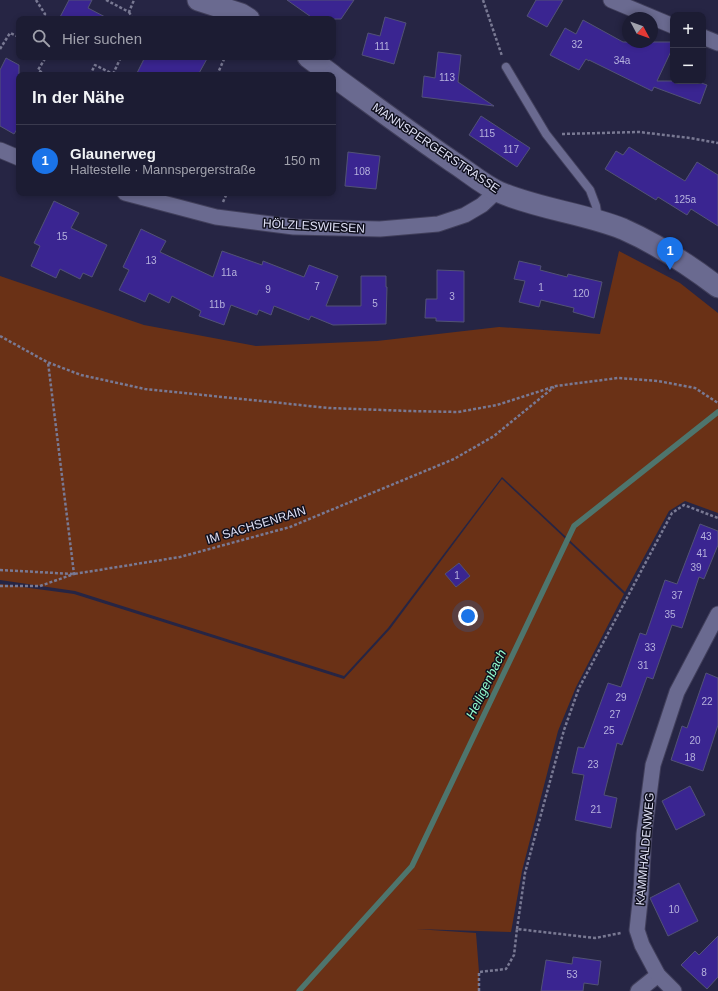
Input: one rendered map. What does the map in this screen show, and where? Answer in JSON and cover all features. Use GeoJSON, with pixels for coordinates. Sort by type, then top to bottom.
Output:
{"type":"FeatureCollection","features":[{"type":"Feature","properties":{"kind":"street"},"geometry":{"type":"LineString","coordinates":[[198,0],[244,16]]}},
{"type":"Feature","properties":{"kind":"street"},"geometry":{"type":"LineString","coordinates":[[611,0],[670,25]]}},
{"type":"Feature","properties":{"kind":"street"},"geometry":{"type":"LineString","coordinates":[[706,38],[718,43]]}},
{"type":"Feature","properties":{"kind":"street","name":"MANNSPERGERSTRASSE"},"geometry":{"type":"LineString","coordinates":[[312,60],[329,72]]}},
{"type":"Feature","properties":{"kind":"street","name":"MANNSPERGERSTRASSE"},"geometry":{"type":"LineString","coordinates":[[336,77],[407,131],[497,191],[530,203],[622,229],[655,245],[689,266],[718,287]]}},
{"type":"Feature","properties":{"kind":"street"},"geometry":{"type":"LineString","coordinates":[[0,150],[16,157]]}},
{"type":"Feature","properties":{"kind":"street","name":"HÖLZLESWIESEN"},"geometry":{"type":"LineString","coordinates":[[136,196],[216,218],[294,227],[380,229],[438,224],[465,215],[482,205],[497,191]]}},
{"type":"Feature","properties":{"kind":"street","name":"KAMMHALDENWEG"},"geometry":{"type":"LineString","coordinates":[[674,991],[658,975],[642,945],[637,930],[641,893],[644,834],[653,765],[677,692],[718,614]]}},
{"type":"Feature","properties":{"kind":"street"},"geometry":{"type":"LineString","coordinates":[[638,991],[658,975]]}},
{"type":"Feature","properties":{"kind":"lane"},"geometry":{"type":"LineString","coordinates":[[506,67],[546,134],[590,190],[596,206],[598,221]]}},
{"type":"Feature","properties":{"kind":"path"},"geometry":{"type":"LineString","coordinates":[[36,0],[45,14],[45,16]]}},
{"type":"Feature","properties":{"kind":"path"},"geometry":{"type":"LineString","coordinates":[[106,0],[129,12],[132,16]]}},
{"type":"Feature","properties":{"kind":"path"},"geometry":{"type":"LineString","coordinates":[[129,12],[134,0]]}},
{"type":"Feature","properties":{"kind":"path"},"geometry":{"type":"LineString","coordinates":[[483,0],[506,67]]}},
{"type":"Feature","properties":{"kind":"path"},"geometry":{"type":"LineString","coordinates":[[0,49],[10,33],[16,36]]}},
{"type":"Feature","properties":{"kind":"path"},"geometry":{"type":"LineString","coordinates":[[41,72],[38,70],[44,60]]}},
{"type":"Feature","properties":{"kind":"path"},"geometry":{"type":"LineString","coordinates":[[115,72],[120,60]]}},
{"type":"Feature","properties":{"kind":"path"},"geometry":{"type":"LineString","coordinates":[[218,72],[224,60]]}},
{"type":"Feature","properties":{"kind":"path"},"geometry":{"type":"LineString","coordinates":[[92,72],[95,65],[110,72]]}},
{"type":"Feature","properties":{"kind":"path"},"geometry":{"type":"LineString","coordinates":[[546,134],[639,132],[718,143]]}},
{"type":"Feature","properties":{"kind":"path"},"geometry":{"type":"LineString","coordinates":[[0,336],[48,362],[81,375],[145,389],[329,408],[409,412],[458,412],[497,405],[556,386],[618,378],[695,388],[718,403]]}},
{"type":"Feature","properties":{"kind":"path"},"geometry":{"type":"LineString","coordinates":[[0,586],[40,586],[74,574],[48,362]]}},
{"type":"Feature","properties":{"kind":"path","name":"IM SACHSENRAIN"},"geometry":{"type":"LineString","coordinates":[[0,570],[74,574],[180,557],[290,527],[454,459],[494,436],[556,386]]}},
{"type":"Feature","properties":{"kind":"path"},"geometry":{"type":"LineString","coordinates":[[479,991],[479,972],[506,969],[514,955],[525,873],[564,730],[580,688],[672,513],[684,505],[718,518]]}},
{"type":"Feature","properties":{"kind":"path"},"geometry":{"type":"LineString","coordinates":[[518,929],[595,938],[637,930]]}},
{"type":"Feature","properties":{"kind":"shaded area"},"geometry":{"type":"Polygon","coordinates":[[[619,251],[680,283],[718,313],[718,513],[685,501],[669,511],[625,592],[502,477],[388,628],[344,676],[75,591],[0,580],[0,276],[144,325],[256,346],[377,341],[499,327],[600,334],[619,251]]]}},
{"type":"Feature","properties":{"kind":"shaded area"},"geometry":{"type":"Polygon","coordinates":[[[502,479],[624,594],[576,687],[558,731],[522,871],[511,932],[416,929],[476,933],[479,991],[0,991],[0,584],[74,594],[344,679],[390,629],[502,479]]]}},
{"type":"Feature","properties":{"kind":"building"},"geometry":{"type":"Polygon","coordinates":[[[69,0],[92,0],[88,8],[103,16],[61,16],[69,0]]]}},
{"type":"Feature","properties":{"kind":"building"},"geometry":{"type":"Polygon","coordinates":[[[287,0],[354,0],[341,19],[336,19],[336,16],[310,16],[287,0]]]}},
{"type":"Feature","properties":{"kind":"building"},"geometry":{"type":"Polygon","coordinates":[[[536,0],[563,0],[547,27],[527,16],[536,0]]]}},
{"type":"Feature","properties":{"kind":"building"},"geometry":{"type":"Polygon","coordinates":[[[385,17],[406,23],[394,64],[362,55],[368,33],[380,36],[385,17]]]}},
{"type":"Feature","properties":{"kind":"building"},"geometry":{"type":"Polygon","coordinates":[[[583,20],[622,41],[622,48],[658,48],[658,42],[670,42],[670,53],[657,81],[670,81],[670,84],[707,85],[700,104],[654,87],[652,91],[586,59],[579,70],[550,55],[565,28],[576,34],[583,20]]]}},
{"type":"Feature","properties":{"kind":"building"},"geometry":{"type":"Polygon","coordinates":[[[438,52],[461,55],[458,82],[494,106],[422,97],[424,76],[435,78],[438,52]]]}},
{"type":"Feature","properties":{"kind":"building"},"geometry":{"type":"Polygon","coordinates":[[[6,58],[19,65],[19,72],[16,72],[16,131],[14,134],[0,126],[0,70],[6,58]]]}},
{"type":"Feature","properties":{"kind":"building"},"geometry":{"type":"Polygon","coordinates":[[[144,60],[206,60],[200,72],[138,72],[144,60]]]}},
{"type":"Feature","properties":{"kind":"building"},"geometry":{"type":"Polygon","coordinates":[[[481,116],[530,148],[517,167],[469,135],[481,116]]]}},
{"type":"Feature","properties":{"kind":"building"},"geometry":{"type":"Polygon","coordinates":[[[629,147],[685,181],[697,162],[718,175],[718,226],[691,209],[687,215],[658,197],[656,200],[605,169],[616,151],[623,155],[629,147]]]}},
{"type":"Feature","properties":{"kind":"building"},"geometry":{"type":"Polygon","coordinates":[[[348,152],[380,156],[376,189],[345,186],[348,152]]]}},
{"type":"Feature","properties":{"kind":"building"},"geometry":{"type":"Polygon","coordinates":[[[54,201],[79,213],[71,228],[107,245],[92,277],[83,273],[80,279],[60,269],[56,278],[31,266],[40,246],[34,243],[54,201]]]}},
{"type":"Feature","properties":{"kind":"building"},"geometry":{"type":"Polygon","coordinates":[[[141,229],[166,241],[160,252],[213,277],[222,251],[262,265],[263,261],[304,277],[309,265],[338,276],[326,306],[361,306],[361,276],[386,276],[386,324],[333,325],[311,316],[309,320],[274,306],[271,315],[259,310],[257,315],[231,305],[224,325],[199,316],[201,311],[172,296],[169,303],[149,293],[145,302],[119,290],[129,270],[123,267],[141,229]]]}},
{"type":"Feature","properties":{"kind":"building"},"geometry":{"type":"Polygon","coordinates":[[[519,261],[541,266],[540,270],[567,277],[568,274],[602,282],[594,318],[573,312],[574,308],[541,300],[539,307],[519,302],[525,281],[514,279],[519,261]]]}},
{"type":"Feature","properties":{"kind":"building"},"geometry":{"type":"Polygon","coordinates":[[[437,270],[464,271],[464,322],[436,321],[436,318],[425,318],[426,299],[437,299],[437,270]]]}},
{"type":"Feature","properties":{"kind":"building"},"geometry":{"type":"Polygon","coordinates":[[[700,524],[718,531],[718,545],[704,579],[699,577],[682,628],[672,625],[653,679],[647,677],[622,745],[617,743],[604,795],[617,798],[611,828],[575,820],[584,775],[572,773],[578,747],[584,748],[608,683],[621,687],[640,633],[646,635],[665,580],[677,584],[700,524]]]}},
{"type":"Feature","properties":{"kind":"building"},"geometry":{"type":"Polygon","coordinates":[[[459,563],[470,576],[456,587],[445,574],[459,563]]]}},
{"type":"Feature","properties":{"kind":"building"},"geometry":{"type":"Polygon","coordinates":[[[706,673],[718,678],[718,725],[703,771],[671,760],[682,726],[687,728],[706,673]]]}},
{"type":"Feature","properties":{"kind":"building"},"geometry":{"type":"Polygon","coordinates":[[[690,786],[705,815],[676,830],[662,801],[690,786]]]}},
{"type":"Feature","properties":{"kind":"building"},"geometry":{"type":"Polygon","coordinates":[[[679,883],[698,921],[668,936],[650,898],[679,883]]]}},
{"type":"Feature","properties":{"kind":"building"},"geometry":{"type":"Polygon","coordinates":[[[718,936],[718,977],[707,989],[681,965],[695,951],[699,955],[718,936]]]}},
{"type":"Feature","properties":{"kind":"building"},"geometry":{"type":"Polygon","coordinates":[[[573,957],[601,961],[598,985],[584,983],[583,991],[541,991],[546,960],[572,964],[573,957]]]}},
{"type":"Feature","properties":{"kind":"waterway","name":"Heiligenbach"},"geometry":{"type":"LineString","coordinates":[[299,991],[412,866],[574,526],[718,412]]}},
{"type":"Feature","properties":{"kind":"place","name":"Glaunerweg"},"geometry":{"type":"Point","coordinates":[670,270]}}]}
